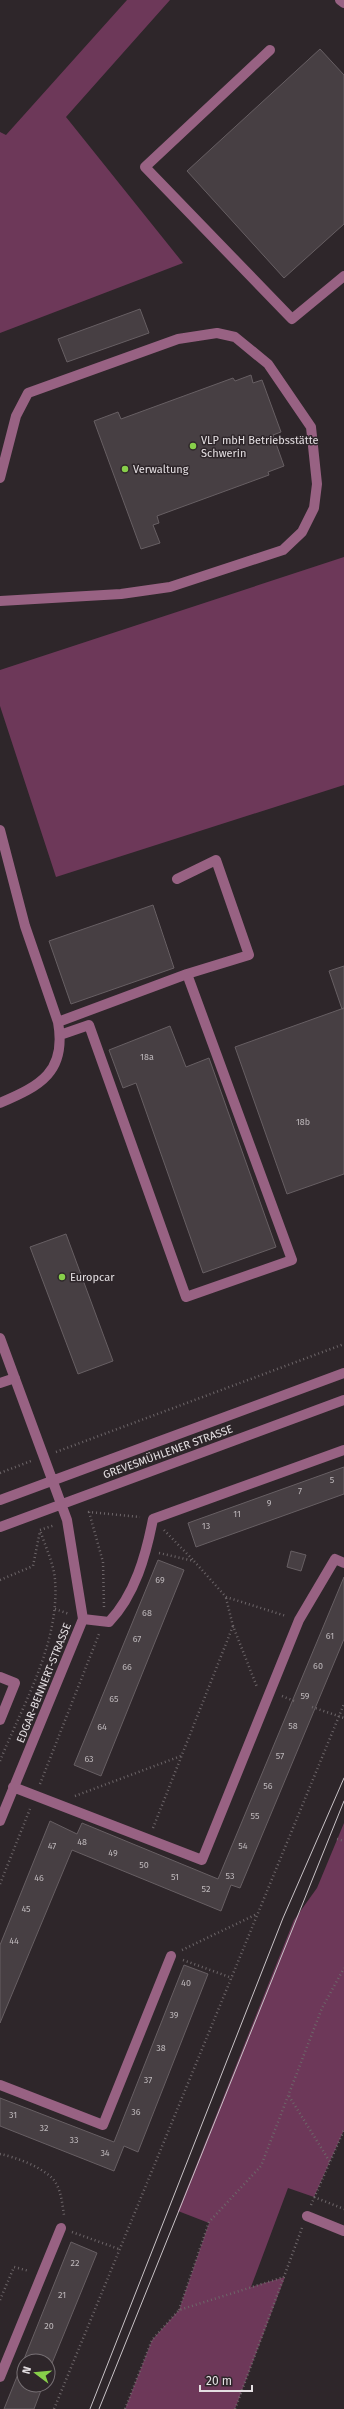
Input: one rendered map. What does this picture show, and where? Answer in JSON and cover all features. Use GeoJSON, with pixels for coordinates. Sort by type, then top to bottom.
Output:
{"type":"FeatureCollection","features":[{"type":"Feature","properties":{"kind":"street"},"geometry":{"type":"LineString","coordinates":[[340,0],[344,3]]}},
{"type":"Feature","properties":{"kind":"street"},"geometry":{"type":"LineString","coordinates":[[270,50],[145,167],[292,319],[344,276]]}},
{"type":"Feature","properties":{"kind":"street"},"geometry":{"type":"LineString","coordinates":[[0,478],[16,416],[28,393],[178,339],[217,333],[236,337],[268,364],[311,427],[317,484],[314,508],[302,532],[283,550],[170,587],[121,594],[0,601]]}},
{"type":"Feature","properties":{"kind":"street"},"geometry":{"type":"LineString","coordinates":[[0,830],[25,926],[58,1022],[60,1034],[54,1066],[44,1080],[32,1090],[0,1104]]}},
{"type":"Feature","properties":{"kind":"street"},"geometry":{"type":"LineString","coordinates":[[58,1022],[187,974],[249,955],[216,860],[177,878]]}},
{"type":"Feature","properties":{"kind":"street"},"geometry":{"type":"LineString","coordinates":[[60,1034],[89,1026],[186,1297],[292,1260],[187,974]]}},
{"type":"Feature","properties":{"kind":"street","name":"EDGAR-BENNERT-STRASSE"},"geometry":{"type":"LineString","coordinates":[[0,1338],[67,1520],[83,1619],[0,1821]]}},
{"type":"Feature","properties":{"kind":"street","name":"GREVESMÜHLENER STRASSE"},"geometry":{"type":"LineString","coordinates":[[0,1500],[344,1373]]}},
{"type":"Feature","properties":{"kind":"street"},"geometry":{"type":"LineString","coordinates":[[0,1383],[15,1378]]}},
{"type":"Feature","properties":{"kind":"street","name":"GREVESMÜHLENER STRASSE"},"geometry":{"type":"LineString","coordinates":[[0,1527],[344,1400]]}},
{"type":"Feature","properties":{"kind":"street"},"geometry":{"type":"LineString","coordinates":[[83,1619],[109,1622],[123,1608],[147,1550],[153,1518],[344,1450]]}},
{"type":"Feature","properties":{"kind":"street"},"geometry":{"type":"LineString","coordinates":[[13,1787],[202,1860],[298,1620],[334,1559],[344,1563]]}},
{"type":"Feature","properties":{"kind":"street"},"geometry":{"type":"LineString","coordinates":[[0,1677],[15,1683],[0,1720]]}},
{"type":"Feature","properties":{"kind":"street"},"geometry":{"type":"LineString","coordinates":[[0,2085],[103,2125],[171,1956]]}},
{"type":"Feature","properties":{"kind":"street"},"geometry":{"type":"LineString","coordinates":[[307,2216],[344,2231]]}},
{"type":"Feature","properties":{"kind":"street"},"geometry":{"type":"LineString","coordinates":[[0,2377],[41,2275],[62,2228]]}},
{"type":"Feature","properties":{"kind":"path"},"geometry":{"type":"LineString","coordinates":[[72,1446],[344,1344]]}},
{"type":"Feature","properties":{"kind":"path"},"geometry":{"type":"LineString","coordinates":[[0,1473],[19,1466]]}},
{"type":"Feature","properties":{"kind":"path"},"geometry":{"type":"LineString","coordinates":[[89,1512],[153,1518],[226,1597],[233,1626],[256,1686],[270,1692]]}},
{"type":"Feature","properties":{"kind":"path"},"geometry":{"type":"LineString","coordinates":[[0,1580],[33,1566],[40,1530],[55,1579],[55,1609],[40,1665],[0,1761]]}},
{"type":"Feature","properties":{"kind":"path"},"geometry":{"type":"LineString","coordinates":[[147,1550],[194,1562]]}},
{"type":"Feature","properties":{"kind":"path"},"geometry":{"type":"LineString","coordinates":[[226,1597],[298,1620]]}},
{"type":"Feature","properties":{"kind":"path"},"geometry":{"type":"LineString","coordinates":[[148,1840],[233,1626]]}},
{"type":"Feature","properties":{"kind":"path"},"geometry":{"type":"LineString","coordinates":[[54,2409],[344,1704]]}},
{"type":"Feature","properties":{"kind":"path"},"geometry":{"type":"LineString","coordinates":[[312,1708],[344,1718]]}},
{"type":"Feature","properties":{"kind":"path"},"geometry":{"type":"LineString","coordinates":[[54,1803],[181,1756]]}},
{"type":"Feature","properties":{"kind":"path"},"geometry":{"type":"LineString","coordinates":[[338,1839],[344,1841]]}},
{"type":"Feature","properties":{"kind":"path"},"geometry":{"type":"LineString","coordinates":[[171,1956],[258,1914]]}},
{"type":"Feature","properties":{"kind":"path"},"geometry":{"type":"LineString","coordinates":[[171,1956],[232,1978]]}},
{"type":"Feature","properties":{"kind":"path"},"geometry":{"type":"LineString","coordinates":[[125,2409],[152,2340],[178,2310],[209,2222],[261,2166],[322,2008],[344,1968]]}},
{"type":"Feature","properties":{"kind":"path"},"geometry":{"type":"LineString","coordinates":[[289,2096],[330,2162]]}},
{"type":"Feature","properties":{"kind":"path"},"geometry":{"type":"LineString","coordinates":[[235,2409],[314,2197],[344,2130]]}},
{"type":"Feature","properties":{"kind":"path"},"geometry":{"type":"LineString","coordinates":[[0,2154],[16,2157],[51,2177],[60,2193],[65,2222],[62,2228],[119,2249]]}},
{"type":"Feature","properties":{"kind":"path"},"geometry":{"type":"LineString","coordinates":[[314,2197],[344,2209]]}},
{"type":"Feature","properties":{"kind":"path"},"geometry":{"type":"LineString","coordinates":[[0,2300],[14,2267],[41,2275]]}},
{"type":"Feature","properties":{"kind":"path"},"geometry":{"type":"LineString","coordinates":[[178,2310],[285,2277]]}},
{"type":"Feature","properties":{"kind":"shaded area"},"geometry":{"type":"Polygon","coordinates":[[[127,0],[170,0],[66,117],[183,263],[0,333],[0,132],[6,135],[127,0]]]}},
{"type":"Feature","properties":{"kind":"shaded area"},"geometry":{"type":"Polygon","coordinates":[[[344,557],[344,785],[56,877],[0,706],[0,670],[344,557]]]}},
{"type":"Feature","properties":{"kind":"shaded area"},"geometry":{"type":"Polygon","coordinates":[[[344,1823],[344,2130],[314,2197],[288,2188],[251,2287],[285,2277],[235,2409],[125,2409],[152,2340],[179,2310],[209,2223],[178,2211],[294,1920],[317,1888],[344,1823]]]}},
{"type":"Feature","properties":{"kind":"building"},"geometry":{"type":"Polygon","coordinates":[[[320,49],[344,75],[344,224],[284,278],[187,171],[320,49]]]}},
{"type":"Feature","properties":{"kind":"building"},"geometry":{"type":"Polygon","coordinates":[[[140,309],[149,333],[67,362],[58,339],[140,309]]]}},
{"type":"Feature","properties":{"kind":"building","name":"VLP mbH Betriebsstätte Schwerin"},"geometry":{"type":"Polygon","coordinates":[[[251,375],[253,383],[262,380],[281,432],[273,435],[284,466],[268,472],[269,475],[157,516],[159,523],[153,525],[160,543],[141,549],[94,421],[118,412],[121,419],[233,378],[235,381],[251,375]]]}},
{"type":"Feature","properties":{"kind":"building"},"geometry":{"type":"Polygon","coordinates":[[[153,905],[174,968],[71,1004],[49,941],[153,905]]]}},
{"type":"Feature","properties":{"kind":"building"},"geometry":{"type":"Polygon","coordinates":[[[344,966],[344,1008],[342,1009],[329,971],[344,966]]]}},
{"type":"Feature","properties":{"kind":"building"},"geometry":{"type":"Polygon","coordinates":[[[344,1008],[344,1174],[287,1194],[235,1047],[344,1008]]]}},
{"type":"Feature","properties":{"kind":"building"},"geometry":{"type":"Polygon","coordinates":[[[170,1026],[186,1067],[209,1058],[276,1247],[203,1273],[136,1083],[123,1088],[109,1050],[170,1026]]]}},
{"type":"Feature","properties":{"kind":"building","name":"Europcar"},"geometry":{"type":"Polygon","coordinates":[[[66,1234],[113,1361],[78,1374],[30,1247],[66,1234]]]}},
{"type":"Feature","properties":{"kind":"building"},"geometry":{"type":"Polygon","coordinates":[[[344,1467],[344,1494],[196,1547],[188,1523],[344,1467]]]}},
{"type":"Feature","properties":{"kind":"building"},"geometry":{"type":"Polygon","coordinates":[[[291,1551],[306,1555],[301,1571],[287,1567],[291,1551]]]}},
{"type":"Feature","properties":{"kind":"building"},"geometry":{"type":"Polygon","coordinates":[[[158,1560],[184,1570],[101,1776],[74,1765],[158,1560]]]}},
{"type":"Feature","properties":{"kind":"building"},"geometry":{"type":"Polygon","coordinates":[[[344,1577],[344,1639],[240,1888],[231,1885],[221,1911],[72,1850],[0,2023],[0,1945],[50,1821],[77,1834],[82,1823],[218,1879],[344,1577]]]}},
{"type":"Feature","properties":{"kind":"building"},"geometry":{"type":"Polygon","coordinates":[[[184,1965],[208,1974],[138,2152],[124,2146],[114,2171],[0,2126],[0,2098],[114,2142],[184,1965]]]}},
{"type":"Feature","properties":{"kind":"building"},"geometry":{"type":"Polygon","coordinates":[[[71,2242],[97,2253],[56,2353],[26,2353],[71,2242]]]}},
{"type":"Feature","properties":{"kind":"building"},"geometry":{"type":"Polygon","coordinates":[[[16,2379],[16,2393],[40,2393],[34,2409],[4,2409],[16,2379]]]}},
{"type":"Feature","properties":{"kind":"tram line"},"geometry":{"type":"LineString","coordinates":[[90,2409],[283,1918],[344,1778]]}},
{"type":"Feature","properties":{"kind":"tram line"},"geometry":{"type":"LineString","coordinates":[[99,2409],[344,1801]]}},
{"type":"Feature","properties":{"kind":"place","name":"VLP mbH Betriebsstätte Schwerin"},"geometry":{"type":"Point","coordinates":[193,446]}},
{"type":"Feature","properties":{"kind":"place","name":"Verwaltung"},"geometry":{"type":"Point","coordinates":[125,469]}},
{"type":"Feature","properties":{"kind":"place","name":"Europcar"},"geometry":{"type":"Point","coordinates":[62,1277]}}]}
